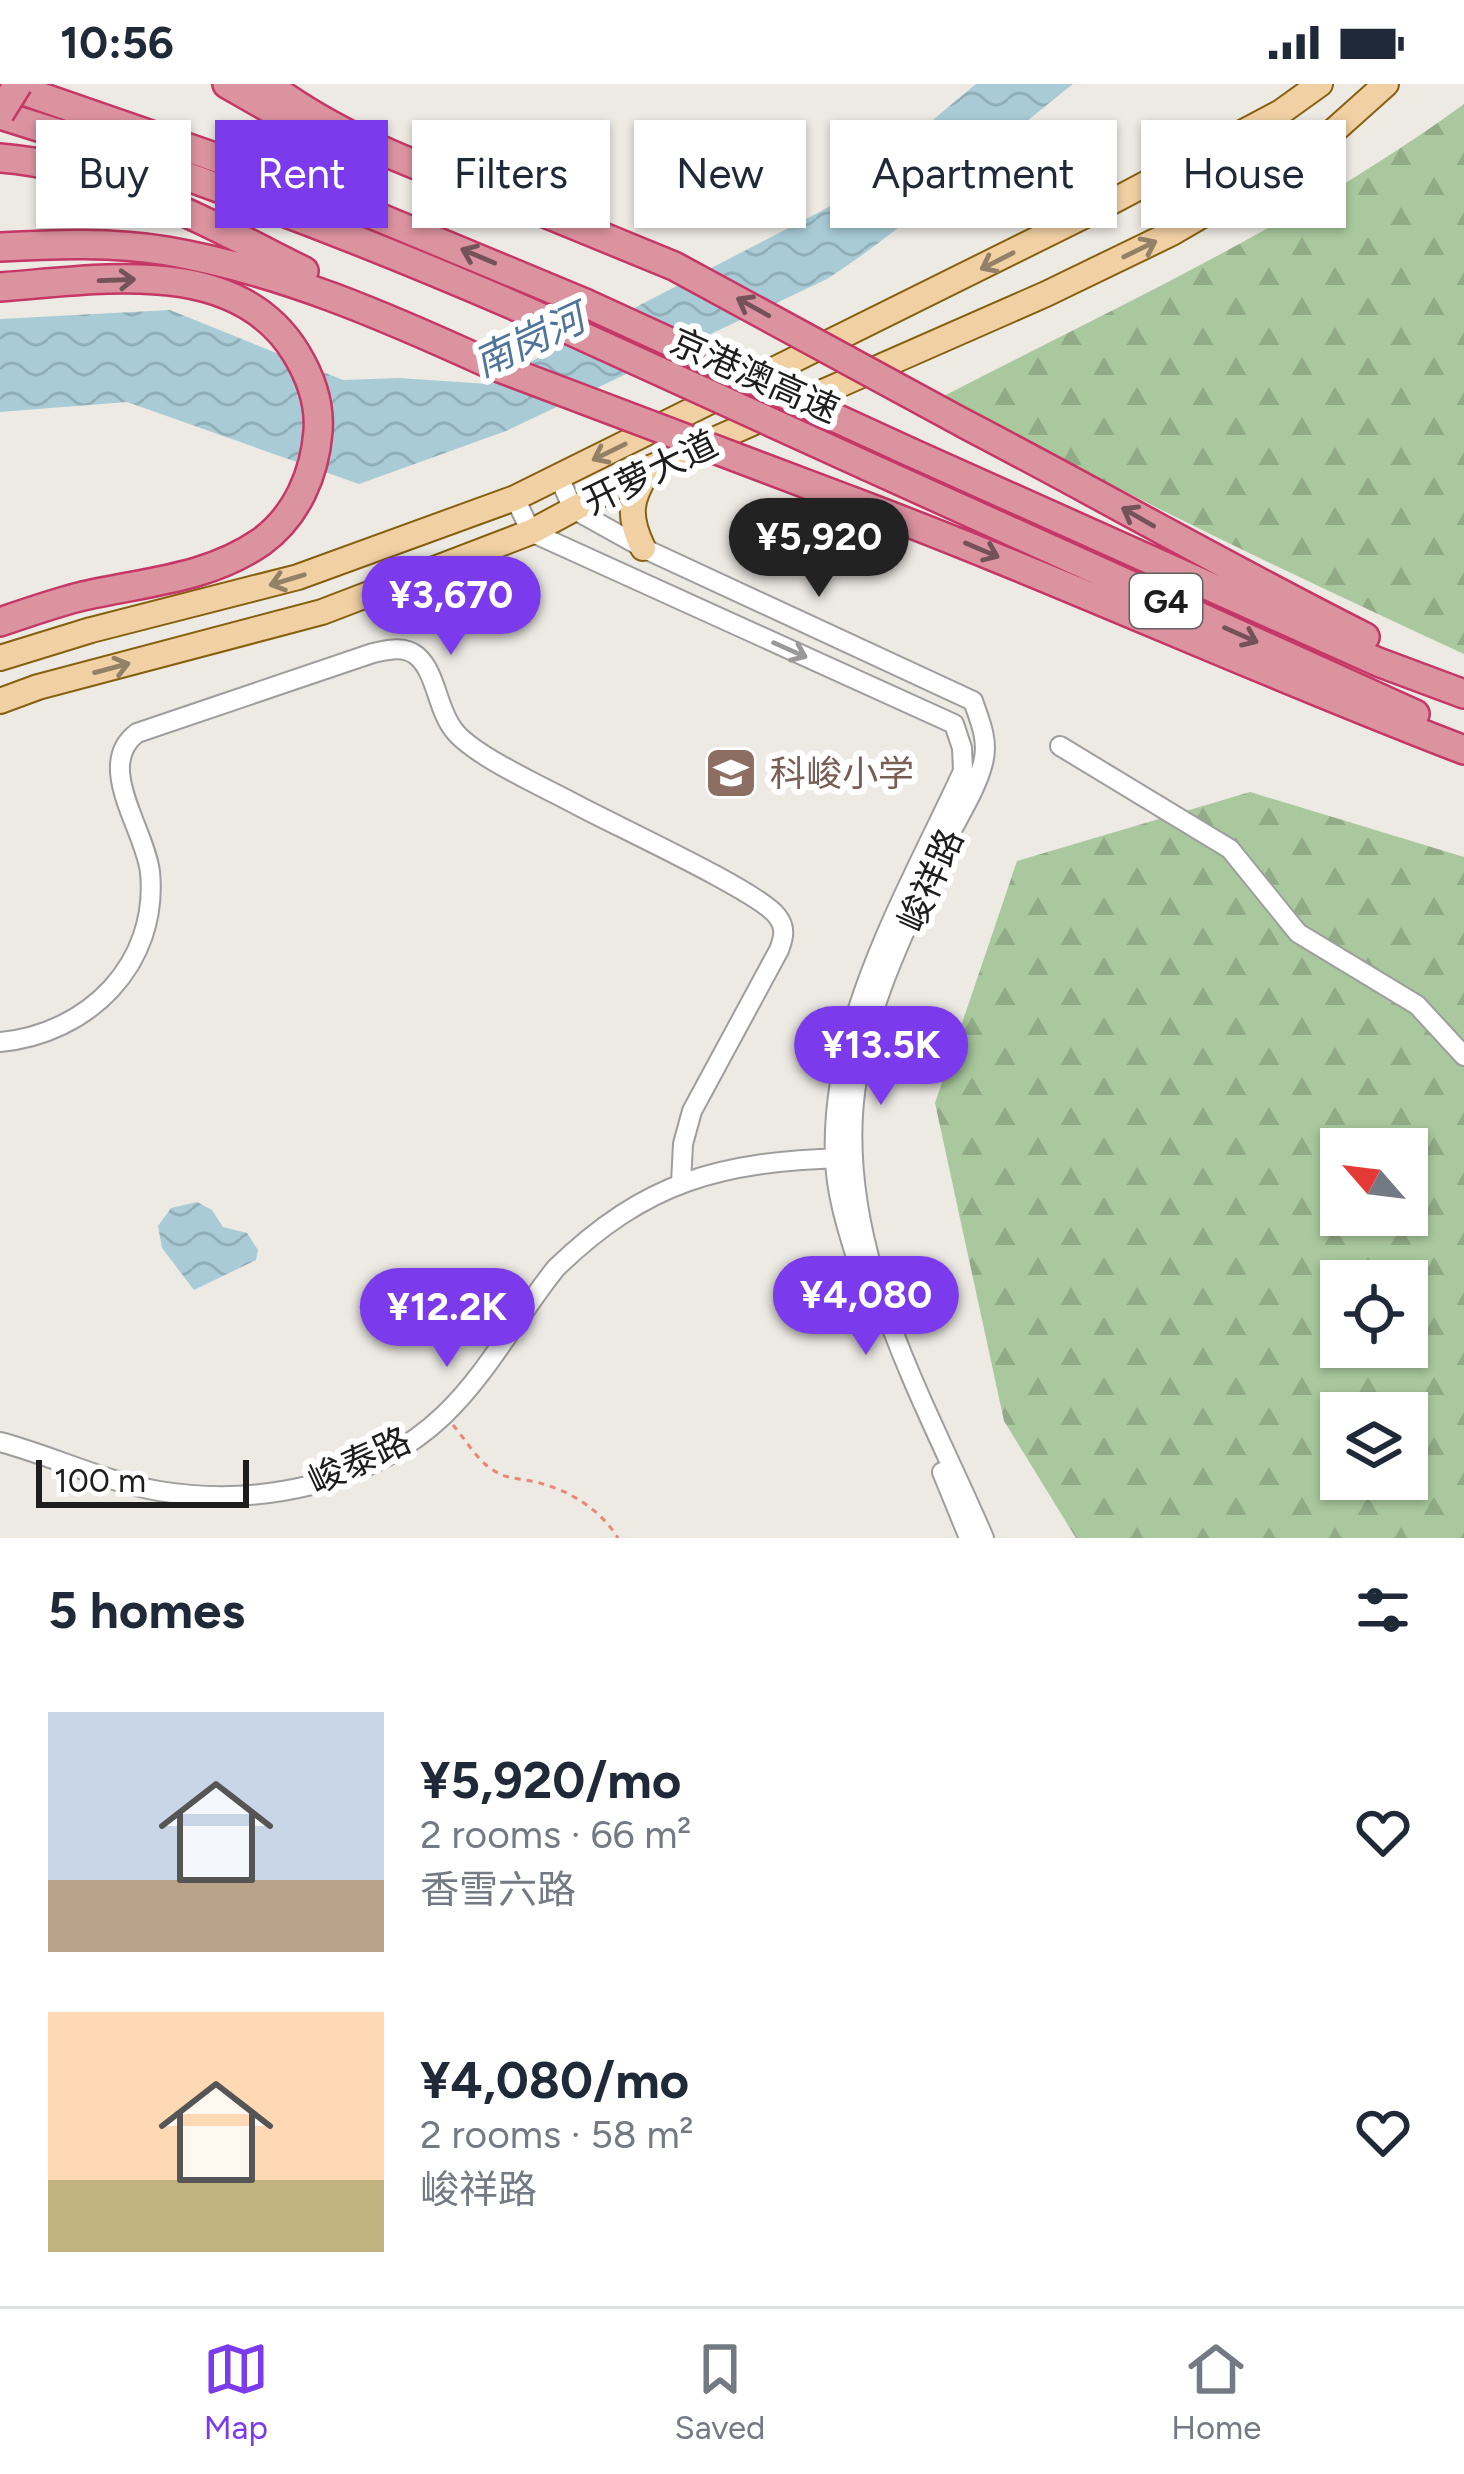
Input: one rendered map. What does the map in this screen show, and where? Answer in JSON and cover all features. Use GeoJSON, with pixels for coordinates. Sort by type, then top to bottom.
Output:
{"type":"FeatureCollection","features":[{"type":"Feature","properties":{"kind":"highway","name":"京港澳高速"},"geometry":{"type":"LineString","coordinates":[[4,84],[348,203],[585,303],[1378,662],[1464,692]]}},
{"type":"Feature","properties":{"kind":"highway"},"geometry":{"type":"LineString","coordinates":[[0,114],[18,84]]}},
{"type":"Feature","properties":{"kind":"highway"},"geometry":{"type":"LineString","coordinates":[[267,84],[343,131],[412,163]]}},
{"type":"Feature","properties":{"kind":"highway"},"geometry":{"type":"LineString","coordinates":[[232,88],[327,141],[412,171]]}},
{"type":"Feature","properties":{"kind":"highway","name":"京港澳高速"},"geometry":{"type":"LineString","coordinates":[[0,114],[311,221],[547,320],[1464,739]]}},
{"type":"Feature","properties":{"kind":"highway"},"geometry":{"type":"LineString","coordinates":[[0,158],[57,168],[120,187],[261,250],[382,315]]}},
{"type":"Feature","properties":{"kind":"highway"},"geometry":{"type":"LineString","coordinates":[[581,228],[674,266],[1130,512],[1210,560],[1464,692]]}},
{"type":"Feature","properties":{"kind":"highway"},"geometry":{"type":"LineString","coordinates":[[0,247],[163,250],[248,268],[382,315],[492,365],[961,542],[1464,750]]}},
{"type":"Feature","properties":{"kind":"highway"},"geometry":{"type":"LineString","coordinates":[[0,286],[135,279],[187,284],[247,303],[271,321],[307,371],[319,423],[305,487],[265,539],[215,568],[78,597],[0,622]]}},
{"type":"Feature","properties":{"kind":"main road","name":"开萝大道"},"geometry":{"type":"LineString","coordinates":[[0,658],[298,577],[515,498],[1102,207],[1281,112],[1320,84]]}},
{"type":"Feature","properties":{"kind":"main road","name":"开萝大道"},"geometry":{"type":"LineString","coordinates":[[0,701],[322,612],[530,532],[650,468],[1046,294],[1172,233],[1309,153],[1386,84]]}},
{"type":"Feature","properties":{"kind":"main road"},"geometry":{"type":"LineString","coordinates":[[643,548],[634,529],[631,503],[650,468]]}},
{"type":"Feature","properties":{"kind":"street"},"geometry":{"type":"LineString","coordinates":[[559,477],[573,509],[643,548]]}},
{"type":"Feature","properties":{"kind":"street"},"geometry":{"type":"LineString","coordinates":[[515,498],[530,532]]}},
{"type":"Feature","properties":{"kind":"street","name":"峻祥路"},"geometry":{"type":"LineString","coordinates":[[530,532],[954,724],[963,771],[866,987],[841,1085],[842,1212],[862,1276],[969,1538]]}},
{"type":"Feature","properties":{"kind":"street","name":"峻祥路"},"geometry":{"type":"LineString","coordinates":[[643,548],[973,701],[984,731],[984,762],[922,893],[873,1014],[843,1157],[880,1297],[984,1538]]}},
{"type":"Feature","properties":{"kind":"street"},"geometry":{"type":"LineString","coordinates":[[0,1042],[32,1038],[77,1020],[116,983],[142,938],[150,870],[119,774],[119,755],[128,739],[373,653],[408,651],[420,658],[441,710],[460,739],[766,904],[782,922],[779,950],[692,1111],[683,1144],[681,1183]]}},
{"type":"Feature","properties":{"kind":"street"},"geometry":{"type":"LineString","coordinates":[[1060,746],[1231,849],[1298,933],[1417,1005],[1464,1056]]}},
{"type":"Feature","properties":{"kind":"street","name":"峻泰路"},"geometry":{"type":"LineString","coordinates":[[0,1442],[156,1491],[217,1497],[286,1492],[339,1476],[396,1451],[444,1415],[556,1268],[660,1190],[742,1167],[843,1157]]}},
{"type":"Feature","properties":{"kind":"path"},"geometry":{"type":"LineString","coordinates":[[444,1415],[483,1464],[501,1475],[545,1484],[583,1502],[605,1518],[618,1538]]}},
{"type":"Feature","properties":{"kind":"green space"},"geometry":{"type":"Polygon","coordinates":[[[1464,104],[1464,654],[1202,530],[944,396],[1268,228],[1346,228],[1346,182],[1464,104]]]}},
{"type":"Feature","properties":{"kind":"green space"},"geometry":{"type":"Polygon","coordinates":[[[1250,792],[1464,857],[1464,1538],[1076,1538],[1004,1421],[935,1103],[1017,861],[1250,792]]]}},
{"type":"Feature","properties":{"kind":"water"},"geometry":{"type":"Polygon","coordinates":[[[976,84],[1073,84],[1030,120],[933,120],[976,84]]]}},
{"type":"Feature","properties":{"kind":"water"},"geometry":{"type":"Polygon","coordinates":[[[830,206],[830,228],[897,228],[827,279],[506,431],[359,484],[127,402],[0,412],[0,319],[170,310],[343,380],[488,384],[788,228],[806,228],[806,219],[830,206]]]}},
{"type":"Feature","properties":{"kind":"water"},"geometry":{"type":"Polygon","coordinates":[[[197,1202],[212,1210],[223,1227],[247,1233],[258,1250],[256,1260],[194,1290],[162,1248],[158,1226],[171,1208],[197,1202]]]}},
{"type":"Feature","properties":{"kind":"place","name":"科峻小学"},"geometry":{"type":"Point","coordinates":[731,773]}},
{"type":"Feature","properties":{"kind":"water label","name":"南岗河"},"geometry":{"type":"Point","coordinates":[529,340]}}]}
